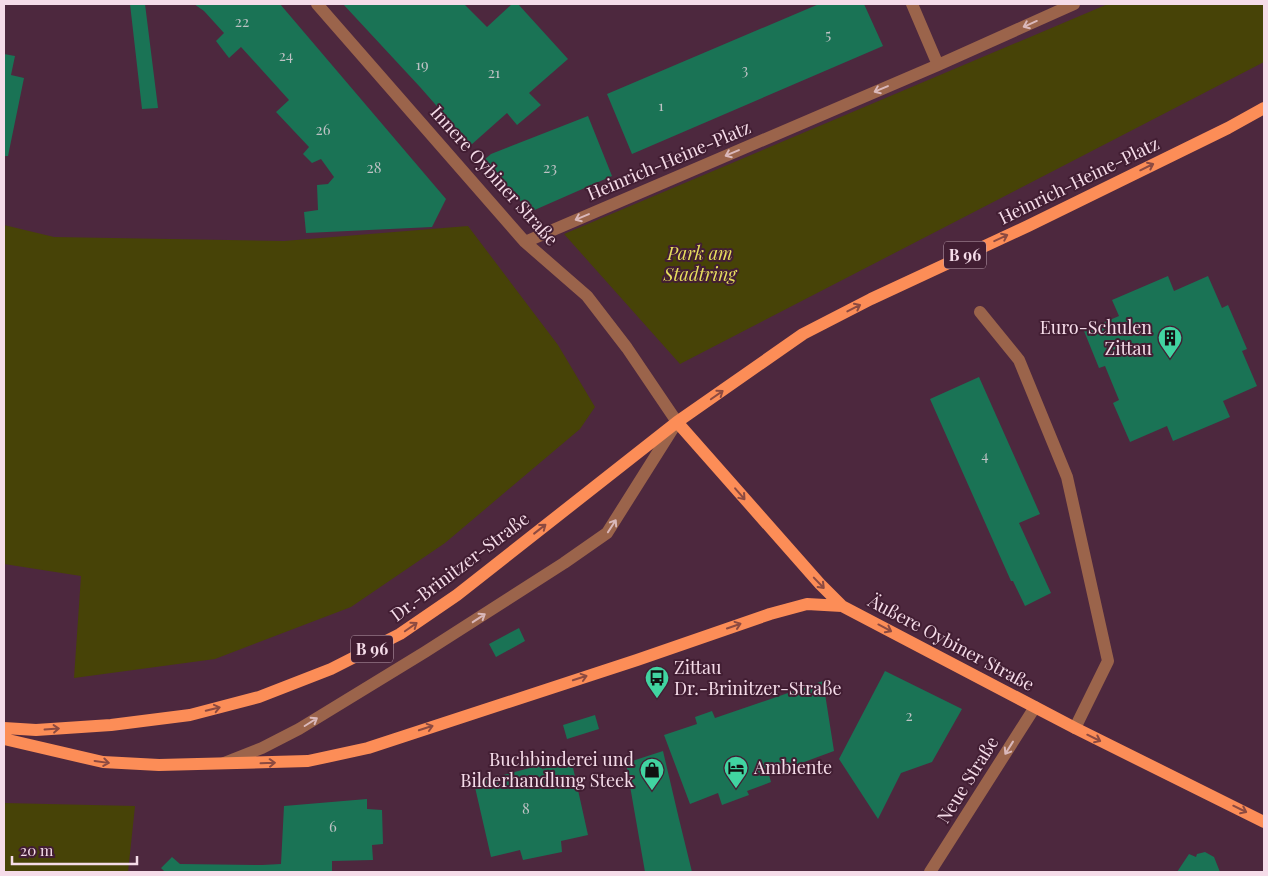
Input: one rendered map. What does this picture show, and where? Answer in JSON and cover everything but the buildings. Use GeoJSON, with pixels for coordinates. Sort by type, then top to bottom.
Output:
{"type":"FeatureCollection","features":[{"type":"Feature","properties":{"kind":"main road","name":"Heinrich-Heine-Platz"},"geometry":{"type":"LineString","coordinates":[[677,422],[803,334],[872,299],[1028,226],[1264,108]]}},
{"type":"Feature","properties":{"kind":"main road","name":"Äußere Oybiner Straße"},"geometry":{"type":"LineString","coordinates":[[677,422],[820,584],[842,606],[1075,728],[1264,822]]}},
{"type":"Feature","properties":{"kind":"main road","name":"Dr.-Brinitzer-Straße"},"geometry":{"type":"LineString","coordinates":[[4,728],[36,730],[111,725],[190,715],[259,697],[331,669],[400,634],[457,595],[677,422]]}},
{"type":"Feature","properties":{"kind":"main road"},"geometry":{"type":"LineString","coordinates":[[4,739],[102,762],[159,766],[308,761],[368,748],[628,663],[770,614],[807,604],[842,606]]}},
{"type":"Feature","properties":{"kind":"street","name":"Innere Oybiner Straße"},"geometry":{"type":"LineString","coordinates":[[317,4],[526,242],[587,296],[627,348],[677,422]]}},
{"type":"Feature","properties":{"kind":"street"},"geometry":{"type":"LineString","coordinates":[[912,4],[938,65]]}},
{"type":"Feature","properties":{"kind":"street","name":"Heinrich-Heine-Platz"},"geometry":{"type":"LineString","coordinates":[[526,242],[938,65],[1074,4]]}},
{"type":"Feature","properties":{"kind":"street"},"geometry":{"type":"LineString","coordinates":[[980,312],[1019,360],[1067,477],[1108,661],[1075,728]]}},
{"type":"Feature","properties":{"kind":"street"},"geometry":{"type":"LineString","coordinates":[[219,764],[262,748],[300,730],[564,563],[607,533],[677,422]]}},
{"type":"Feature","properties":{"kind":"street","name":"Neue Straße"},"geometry":{"type":"LineString","coordinates":[[930,872],[1035,707]]}},
{"type":"Feature","properties":{"kind":"green space","name":"Park am Stadtring"},"geometry":{"type":"Polygon","coordinates":[[[1108,4],[1264,4],[1264,62],[680,364],[564,234],[1108,4]]]}},
{"type":"Feature","properties":{"kind":"green space"},"geometry":{"type":"Polygon","coordinates":[[[4,225],[54,237],[284,241],[468,226],[558,345],[595,407],[580,429],[445,543],[351,607],[215,659],[74,678],[81,576],[4,564],[4,225]]]}},
{"type":"Feature","properties":{"kind":"green space"},"geometry":{"type":"Polygon","coordinates":[[[4,803],[135,806],[128,872],[4,872],[4,803]]]}},
{"type":"Feature","properties":{"kind":"place","name":"Euro-Schulen Zittau"},"geometry":{"type":"Point","coordinates":[1170,359]}},
{"type":"Feature","properties":{"kind":"place","name":"Zittau Dr.-Brinitzer-Straße"},"geometry":{"type":"Point","coordinates":[657,699]}},
{"type":"Feature","properties":{"kind":"place","name":"Ambiente"},"geometry":{"type":"Point","coordinates":[736,789]}},
{"type":"Feature","properties":{"kind":"place","name":"Buchbinderei und Bilderhandlung Steek"},"geometry":{"type":"Point","coordinates":[652,791]}}]}
